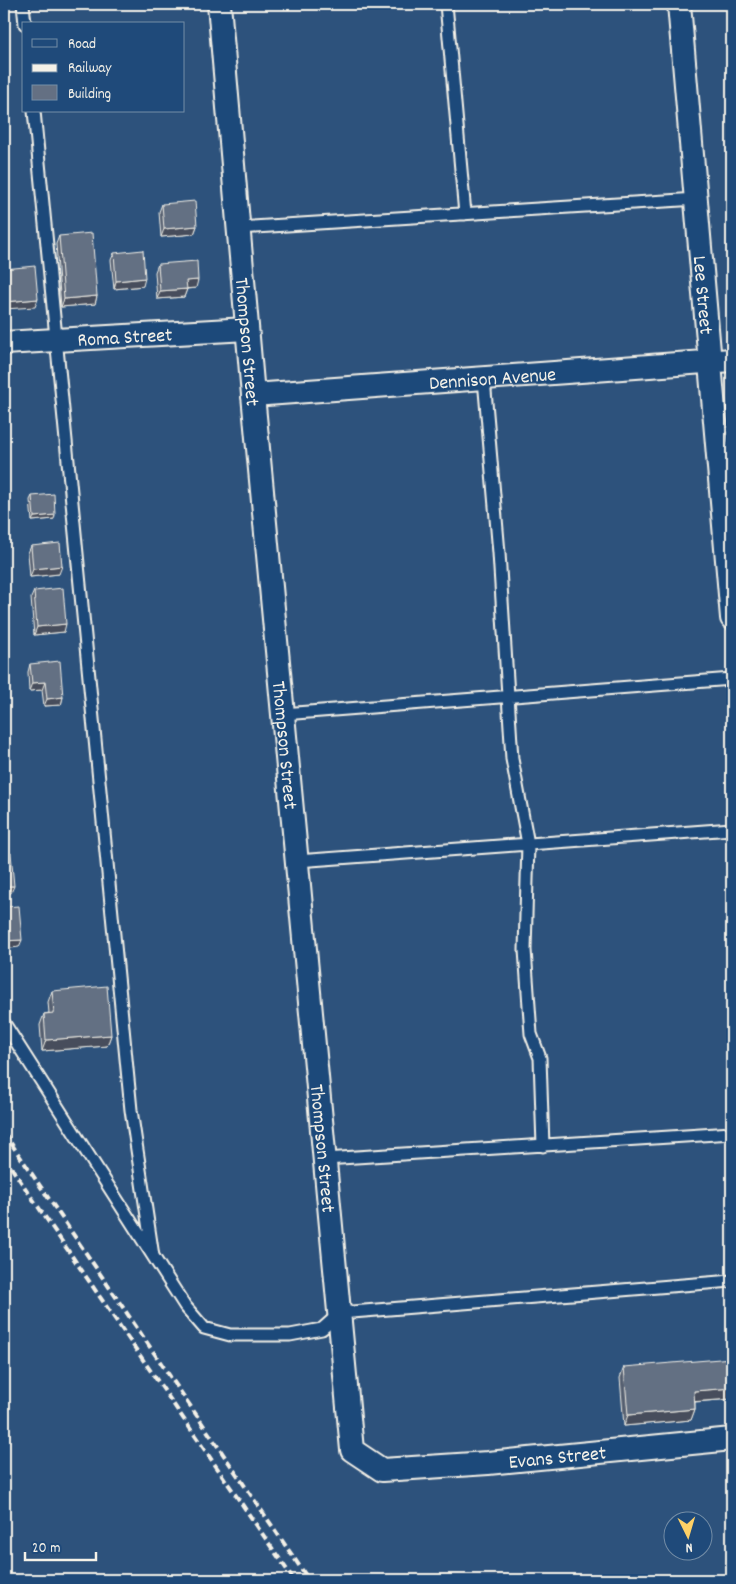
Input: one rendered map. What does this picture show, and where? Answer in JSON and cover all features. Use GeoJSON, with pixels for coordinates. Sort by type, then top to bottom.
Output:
{"type":"FeatureCollection","features":[{"type":"Feature","properties":{"kind":"street","name":"Thompson Street"},"geometry":{"type":"LineString","coordinates":[[219,4],[247,329],[352,1450],[382,1470]]}},
{"type":"Feature","properties":{"kind":"street","name":"Lee Street"},"geometry":{"type":"LineString","coordinates":[[679,4],[697,199],[722,361],[732,618]]}},
{"type":"Feature","properties":{"kind":"street","name":"Roma Street"},"geometry":{"type":"LineString","coordinates":[[4,343],[247,329]]}},
{"type":"Feature","properties":{"kind":"street","name":"Dennison Avenue"},"geometry":{"type":"LineString","coordinates":[[253,394],[484,380],[722,361]]}},
{"type":"Feature","properties":{"kind":"street","name":"Evans Street"},"geometry":{"type":"LineString","coordinates":[[382,1470],[488,1463],[732,1439]]}},
{"type":"Feature","properties":{"kind":"lane"},"geometry":{"type":"LineString","coordinates":[[24,4],[26,22]]}},
{"type":"Feature","properties":{"kind":"lane"},"geometry":{"type":"LineString","coordinates":[[446,4],[465,214]]}},
{"type":"Feature","properties":{"kind":"lane"},"geometry":{"type":"LineString","coordinates":[[34,112],[130,1110],[153,1256]]}},
{"type":"Feature","properties":{"kind":"lane"},"geometry":{"type":"LineString","coordinates":[[238,228],[697,199]]}},
{"type":"Feature","properties":{"kind":"lane"},"geometry":{"type":"LineString","coordinates":[[484,380],[509,696],[512,759],[528,844],[525,950],[531,1034],[540,1058],[543,1146]]}},
{"type":"Feature","properties":{"kind":"lane"},"geometry":{"type":"LineString","coordinates":[[283,714],[732,679]]}},
{"type":"Feature","properties":{"kind":"lane"},"geometry":{"type":"LineString","coordinates":[[297,862],[732,829]]}},
{"type":"Feature","properties":{"kind":"lane"},"geometry":{"type":"LineString","coordinates":[[4,1023],[185,1306],[204,1328],[230,1336],[290,1335],[322,1328],[340,1313],[732,1281]]}},
{"type":"Feature","properties":{"kind":"lane"},"geometry":{"type":"LineString","coordinates":[[325,1159],[732,1133]]}},
{"type":"Feature","properties":{"kind":"building"},"geometry":{"type":"Polygon","coordinates":[[[195,201],[197,226],[164,229],[162,204],[195,201]]]}},
{"type":"Feature","properties":{"kind":"building"},"geometry":{"type":"Polygon","coordinates":[[[92,233],[97,296],[64,299],[59,236],[92,233]]]}},
{"type":"Feature","properties":{"kind":"building"},"geometry":{"type":"Polygon","coordinates":[[[143,250],[145,278],[116,281],[114,253],[143,250]]]}},
{"type":"Feature","properties":{"kind":"building"},"geometry":{"type":"Polygon","coordinates":[[[197,261],[198,280],[186,281],[187,289],[160,291],[158,264],[197,261]]]}},
{"type":"Feature","properties":{"kind":"building"},"geometry":{"type":"Polygon","coordinates":[[[35,266],[38,299],[5,302],[4,269],[35,266]]]}},
{"type":"Feature","properties":{"kind":"building"},"geometry":{"type":"Polygon","coordinates":[[[54,494],[55,515],[34,517],[32,496],[54,494]]]}},
{"type":"Feature","properties":{"kind":"building"},"geometry":{"type":"Polygon","coordinates":[[[60,543],[62,566],[33,569],[31,546],[60,543]]]}},
{"type":"Feature","properties":{"kind":"building"},"geometry":{"type":"Polygon","coordinates":[[[63,588],[66,624],[37,627],[34,591],[63,588]]]}},
{"type":"Feature","properties":{"kind":"building"},"geometry":{"type":"Polygon","coordinates":[[[4,650],[6,650],[8,672],[4,672],[4,650]]]}},
{"type":"Feature","properties":{"kind":"building"},"geometry":{"type":"Polygon","coordinates":[[[60,661],[63,697],[47,699],[45,682],[32,683],[30,664],[60,661]]]}},
{"type":"Feature","properties":{"kind":"building"},"geometry":{"type":"Polygon","coordinates":[[[11,853],[14,886],[4,886],[4,854],[11,853]]]}},
{"type":"Feature","properties":{"kind":"building"},"geometry":{"type":"Polygon","coordinates":[[[19,906],[22,940],[4,941],[4,907],[19,906]]]}},
{"type":"Feature","properties":{"kind":"building"},"geometry":{"type":"Polygon","coordinates":[[[107,986],[111,1035],[46,1040],[44,1014],[54,1013],[52,991],[107,986]]]}},
{"type":"Feature","properties":{"kind":"building"},"geometry":{"type":"Polygon","coordinates":[[[732,1358],[732,1388],[694,1391],[695,1409],[628,1415],[624,1367],[732,1358]]]}},
{"type":"Feature","properties":{"kind":"railway"},"geometry":{"type":"LineString","coordinates":[[4,1133],[309,1580]]}},
{"type":"Feature","properties":{"kind":"railway"},"geometry":{"type":"LineString","coordinates":[[4,1157],[294,1580]]}}]}
